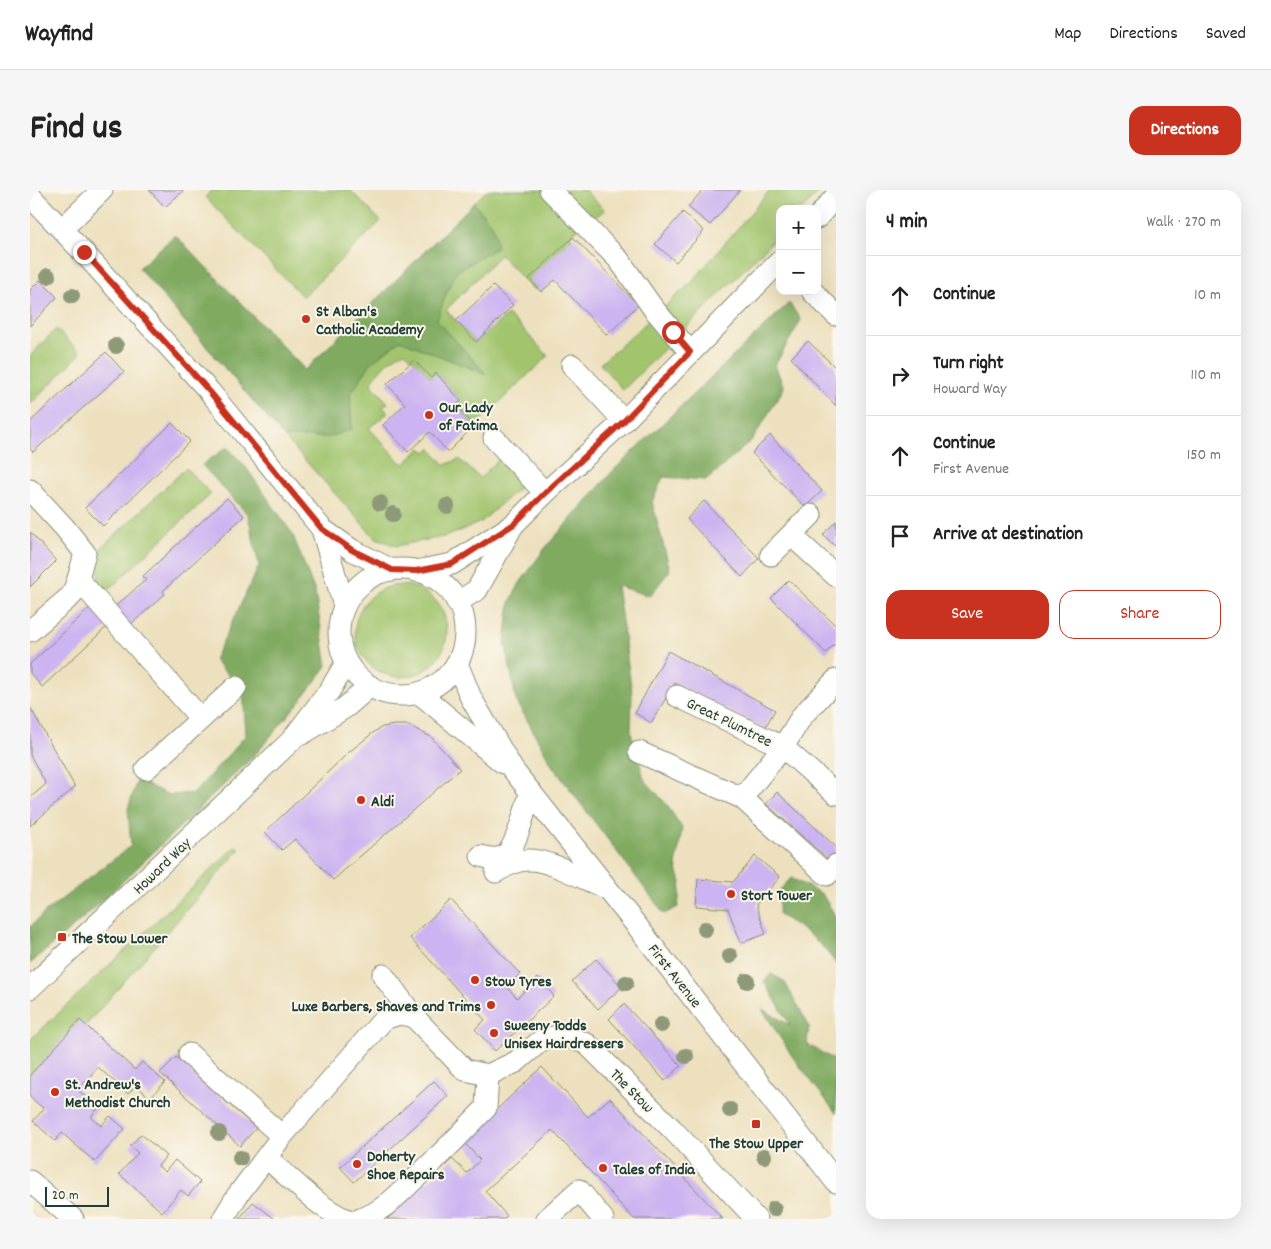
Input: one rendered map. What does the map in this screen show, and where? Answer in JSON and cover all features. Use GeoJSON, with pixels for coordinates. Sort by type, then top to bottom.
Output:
{"type":"FeatureCollection","features":[{"type":"Feature","properties":{"kind":"street"},"geometry":{"type":"LineString","coordinates":[[62,229],[102,190]]}},
{"type":"Feature","properties":{"kind":"street"},"geometry":{"type":"LineString","coordinates":[[550,190],[619,260],[653,308],[690,352]]}},
{"type":"Feature","properties":{"kind":"street"},"geometry":{"type":"LineString","coordinates":[[30,196],[210,392],[322,529],[352,550],[392,570]]}},
{"type":"Feature","properties":{"kind":"street"},"geometry":{"type":"LineString","coordinates":[[821,213],[836,196]]}},
{"type":"Feature","properties":{"kind":"street"},"geometry":{"type":"LineString","coordinates":[[416,571],[432,577],[447,588],[457,602],[464,622],[464,643],[457,663],[447,676],[434,686],[420,693],[402,695],[385,693],[370,686],[356,676],[346,663],[340,644],[339,625],[344,606],[356,589],[372,576],[392,570],[416,571],[452,564],[514,524],[624,421],[776,265]]}},
{"type":"Feature","properties":{"kind":"street"},"geometry":{"type":"LineString","coordinates":[[816,295],[836,315]]}},
{"type":"Feature","properties":{"kind":"street"},"geometry":{"type":"LineString","coordinates":[[572,365],[624,421]]}},
{"type":"Feature","properties":{"kind":"street"},"geometry":{"type":"LineString","coordinates":[[494,438],[545,493]]}},
{"type":"Feature","properties":{"kind":"street"},"geometry":{"type":"LineString","coordinates":[[30,490],[64,526],[85,553],[72,596],[30,631]]}},
{"type":"Feature","properties":{"kind":"street"},"geometry":{"type":"LineString","coordinates":[[771,556],[812,515]]}},
{"type":"Feature","properties":{"kind":"street"},"geometry":{"type":"LineString","coordinates":[[457,602],[477,590],[514,524]]}},
{"type":"Feature","properties":{"kind":"street"},"geometry":{"type":"LineString","coordinates":[[322,529],[344,606]]}},
{"type":"Feature","properties":{"kind":"street"},"geometry":{"type":"LineString","coordinates":[[791,535],[836,576]]}},
{"type":"Feature","properties":{"kind":"street"},"geometry":{"type":"LineString","coordinates":[[78,579],[201,719]]}},
{"type":"Feature","properties":{"kind":"street","name":"Howard Way"},"geometry":{"type":"LineString","coordinates":[[30,988],[291,741],[330,690],[346,663]]}},
{"type":"Feature","properties":{"kind":"street","name":"First Avenue"},"geometry":{"type":"LineString","coordinates":[[457,663],[471,698],[513,770],[836,1182]]}},
{"type":"Feature","properties":{"kind":"street","name":"Great Plumtree"},"geometry":{"type":"LineString","coordinates":[[783,747],[802,716],[836,680]]}},
{"type":"Feature","properties":{"kind":"street","name":"Howard Way"},"geometry":{"type":"LineString","coordinates":[[291,741],[346,707],[370,686]]}},
{"type":"Feature","properties":{"kind":"street"},"geometry":{"type":"LineString","coordinates":[[146,769],[236,687]]}},
{"type":"Feature","properties":{"kind":"street","name":"First Avenue"},"geometry":{"type":"LineString","coordinates":[[420,693],[513,770]]}},
{"type":"Feature","properties":{"kind":"street","name":"Great Plumtree"},"geometry":{"type":"LineString","coordinates":[[677,696],[783,747],[836,794]]}},
{"type":"Feature","properties":{"kind":"street"},"geometry":{"type":"LineString","coordinates":[[742,798],[783,747]]}},
{"type":"Feature","properties":{"kind":"street"},"geometry":{"type":"LineString","coordinates":[[638,752],[742,798],[827,875],[836,865]]}},
{"type":"Feature","properties":{"kind":"street"},"geometry":{"type":"LineString","coordinates":[[481,856],[494,859],[505,856],[515,843],[531,792]]}},
{"type":"Feature","properties":{"kind":"street"},"geometry":{"type":"LineString","coordinates":[[496,872],[510,863],[529,859],[549,863],[608,889]]}},
{"type":"Feature","properties":{"kind":"street"},"geometry":{"type":"LineString","coordinates":[[360,1219],[369,1216],[386,1205],[453,1143],[486,1108],[488,1075],[465,1070],[413,1016],[383,975]]}},
{"type":"Feature","properties":{"kind":"street"},"geometry":{"type":"LineString","coordinates":[[222,1219],[282,1136],[384,1019],[399,1014],[413,1016]]}},
{"type":"Feature","properties":{"kind":"street","name":"The Stow"},"geometry":{"type":"LineString","coordinates":[[488,1075],[516,1062],[544,1038],[566,1036],[587,1044],[673,1130],[756,1219]]}},
{"type":"Feature","properties":{"kind":"street"},"geometry":{"type":"LineString","coordinates":[[189,1054],[282,1136]]}},
{"type":"Feature","properties":{"kind":"street"},"geometry":{"type":"LineString","coordinates":[[267,1158],[323,1206],[346,1219]]}},
{"type":"Feature","properties":{"kind":"street"},"geometry":{"type":"LineString","coordinates":[[30,1181],[73,1219]]}},
{"type":"Feature","properties":{"kind":"street"},"geometry":{"type":"LineString","coordinates":[[547,1219],[579,1190],[603,1219]]}},
{"type":"Feature","properties":{"kind":"green space"},"geometry":{"type":"Polygon","coordinates":[[[212,190],[350,190],[381,221],[303,297],[205,197],[212,190]]]}},
{"type":"Feature","properties":{"kind":"green space"},"geometry":{"type":"Polygon","coordinates":[[[487,190],[585,190],[605,210],[570,235],[579,250],[534,290],[500,255],[446,310],[476,342],[507,315],[548,356],[474,426],[456,405],[461,401],[437,374],[431,378],[405,352],[390,360],[374,379],[371,384],[388,403],[383,407],[388,413],[369,428],[399,461],[405,464],[420,448],[426,452],[430,448],[445,465],[459,459],[480,478],[502,456],[516,471],[521,486],[481,522],[448,536],[396,546],[374,537],[284,437],[139,268],[175,235],[305,370],[487,190]]]}},
{"type":"Feature","properties":{"kind":"green space"},"geometry":{"type":"Polygon","coordinates":[[[770,190],[820,190],[807,205],[776,205],[776,238],[623,390],[600,364],[692,282],[770,190]]]}},
{"type":"Feature","properties":{"kind":"green space"},"geometry":{"type":"Polygon","coordinates":[[[474,203],[493,226],[497,247],[456,272],[437,320],[487,375],[400,340],[371,363],[350,395],[352,429],[329,437],[284,437],[139,268],[175,235],[305,370],[474,203]]]}},
{"type":"Feature","properties":{"kind":"green space"},"geometry":{"type":"Polygon","coordinates":[[[789,303],[801,320],[775,365],[784,388],[753,439],[707,480],[663,477],[652,502],[670,570],[650,596],[617,586],[632,693],[631,732],[644,779],[667,805],[682,828],[676,866],[681,882],[678,907],[664,914],[553,767],[516,700],[505,642],[510,602],[520,583],[546,547],[613,471],[789,303]]]}},
{"type":"Feature","properties":{"kind":"green space"},"geometry":{"type":"Polygon","coordinates":[[[56,329],[81,353],[30,405],[30,356],[56,329]]]}},
{"type":"Feature","properties":{"kind":"green space"},"geometry":{"type":"Polygon","coordinates":[[[227,447],[245,466],[292,533],[315,592],[327,666],[254,756],[96,907],[30,964],[30,927],[44,913],[131,846],[128,809],[137,780],[169,795],[194,793],[246,735],[243,691],[214,660],[259,566],[248,515],[202,465],[227,447]]]}},
{"type":"Feature","properties":{"kind":"green space"},"geometry":{"type":"Polygon","coordinates":[[[186,468],[211,494],[106,592],[99,584],[98,551],[186,468]]]}},
{"type":"Feature","properties":{"kind":"green space"},"geometry":{"type":"Polygon","coordinates":[[[401,585],[418,589],[433,599],[443,614],[447,631],[443,648],[433,663],[418,673],[401,677],[384,673],[369,663],[359,648],[355,631],[359,614],[369,599],[384,589],[401,585]]]}},
{"type":"Feature","properties":{"kind":"green space"},"geometry":{"type":"Polygon","coordinates":[[[236,846],[240,849],[87,1024],[30,1083],[30,1040],[236,846]]]}},
{"type":"Feature","properties":{"kind":"green space"},"geometry":{"type":"Polygon","coordinates":[[[791,878],[822,894],[836,917],[836,964],[824,948],[796,925],[779,915],[779,891],[791,878]]]}},
{"type":"Feature","properties":{"kind":"green space"},"geometry":{"type":"Polygon","coordinates":[[[771,974],[784,981],[809,1026],[807,1044],[836,1061],[836,1113],[792,1056],[762,1009],[790,1025],[764,981],[771,974]]]}},
{"type":"Feature","properties":{"kind":"building"},"geometry":{"type":"Polygon","coordinates":[[[149,190],[184,190],[165,207],[149,190]]]}},
{"type":"Feature","properties":{"kind":"building"},"geometry":{"type":"Polygon","coordinates":[[[703,190],[740,190],[710,225],[688,207],[703,190]]]}},
{"type":"Feature","properties":{"kind":"building"},"geometry":{"type":"Polygon","coordinates":[[[683,212],[704,231],[676,262],[655,244],[683,212]]]}},
{"type":"Feature","properties":{"kind":"building"},"geometry":{"type":"Polygon","coordinates":[[[573,237],[638,305],[607,335],[555,280],[541,292],[529,279],[573,237]]]}},
{"type":"Feature","properties":{"kind":"building"},"geometry":{"type":"Polygon","coordinates":[[[40,280],[57,297],[30,326],[30,290],[40,280]]]}},
{"type":"Feature","properties":{"kind":"building"},"geometry":{"type":"Polygon","coordinates":[[[493,286],[513,305],[476,342],[456,321],[493,286]]]}},
{"type":"Feature","properties":{"kind":"building"},"geometry":{"type":"Polygon","coordinates":[[[808,341],[836,368],[836,406],[791,358],[808,341]]]}},
{"type":"Feature","properties":{"kind":"building"},"geometry":{"type":"Polygon","coordinates":[[[106,352],[124,372],[33,452],[30,449],[30,422],[106,352]]]}},
{"type":"Feature","properties":{"kind":"building","name":"Our Lady of Fatima"},"geometry":{"type":"Polygon","coordinates":[[[414,360],[431,378],[436,373],[461,401],[456,405],[474,426],[448,452],[430,432],[408,452],[383,425],[405,404],[387,384],[414,360]]]}},
{"type":"Feature","properties":{"kind":"building"},"geometry":{"type":"Polygon","coordinates":[[[172,423],[190,441],[103,526],[85,508],[172,423]]]}},
{"type":"Feature","properties":{"kind":"building"},"geometry":{"type":"Polygon","coordinates":[[[770,435],[822,491],[805,507],[752,453],[770,435]]]}},
{"type":"Feature","properties":{"kind":"building"},"geometry":{"type":"Polygon","coordinates":[[[227,498],[244,516],[163,591],[165,594],[128,627],[112,609],[147,579],[142,577],[227,498]]]}},
{"type":"Feature","properties":{"kind":"building"},"geometry":{"type":"Polygon","coordinates":[[[704,501],[759,558],[742,577],[687,519],[704,501]]]}},
{"type":"Feature","properties":{"kind":"building"},"geometry":{"type":"Polygon","coordinates":[[[836,521],[836,547],[823,535],[836,521]]]}},
{"type":"Feature","properties":{"kind":"building"},"geometry":{"type":"Polygon","coordinates":[[[30,532],[56,561],[30,587],[30,532]]]}},
{"type":"Feature","properties":{"kind":"building"},"geometry":{"type":"Polygon","coordinates":[[[789,580],[836,626],[836,643],[826,653],[771,598],[789,580]]]}},
{"type":"Feature","properties":{"kind":"building"},"geometry":{"type":"Polygon","coordinates":[[[93,605],[110,624],[42,687],[30,673],[30,664],[93,605]]]}},
{"type":"Feature","properties":{"kind":"building"},"geometry":{"type":"Polygon","coordinates":[[[668,651],[775,710],[764,729],[675,683],[651,723],[635,713],[668,651]]]}},
{"type":"Feature","properties":{"kind":"building"},"geometry":{"type":"Polygon","coordinates":[[[30,707],[75,787],[30,826],[30,798],[46,784],[30,755],[30,707]]]}},
{"type":"Feature","properties":{"kind":"building","name":"Aldi"},"geometry":{"type":"Polygon","coordinates":[[[408,725],[431,737],[460,769],[333,880],[295,839],[282,850],[265,832],[349,752],[382,727],[408,725]]]}},
{"type":"Feature","properties":{"kind":"building"},"geometry":{"type":"Polygon","coordinates":[[[777,792],[836,847],[836,866],[766,804],[777,792]]]}},
{"type":"Feature","properties":{"kind":"building","name":"Stort Tower"},"geometry":{"type":"Polygon","coordinates":[[[755,856],[780,877],[756,905],[766,934],[741,943],[728,909],[696,906],[698,879],[733,882],[755,856]]]}},
{"type":"Feature","properties":{"kind":"building"},"geometry":{"type":"Polygon","coordinates":[[[451,900],[520,974],[507,987],[517,998],[538,978],[554,996],[495,1051],[475,1029],[485,1020],[410,938],[451,900]]]}},
{"type":"Feature","properties":{"kind":"building"},"geometry":{"type":"Polygon","coordinates":[[[596,959],[622,987],[598,1009],[572,981],[596,959]]]}},
{"type":"Feature","properties":{"kind":"building"},"geometry":{"type":"Polygon","coordinates":[[[624,1004],[681,1066],[665,1081],[609,1019],[624,1004]]]}},
{"type":"Feature","properties":{"kind":"building","name":"St. Andrew's Methodist Church"},"geometry":{"type":"Polygon","coordinates":[[[80,1020],[135,1070],[142,1062],[165,1082],[150,1098],[136,1085],[128,1094],[98,1067],[78,1090],[98,1108],[91,1117],[101,1126],[110,1116],[125,1129],[95,1162],[62,1133],[55,1141],[33,1121],[44,1109],[30,1097],[30,1075],[80,1020]]]}},
{"type":"Feature","properties":{"kind":"building"},"geometry":{"type":"Polygon","coordinates":[[[176,1057],[256,1128],[240,1146],[160,1073],[176,1057]]]}},
{"type":"Feature","properties":{"kind":"building"},"geometry":{"type":"Polygon","coordinates":[[[542,1067],[588,1117],[610,1098],[723,1219],[634,1219],[552,1130],[485,1191],[507,1216],[504,1219],[387,1219],[452,1159],[467,1173],[480,1160],[463,1141],[542,1067]]]}},
{"type":"Feature","properties":{"kind":"building"},"geometry":{"type":"Polygon","coordinates":[[[434,1081],[448,1096],[354,1182],[340,1167],[434,1081]]]}},
{"type":"Feature","properties":{"kind":"building"},"geometry":{"type":"Polygon","coordinates":[[[141,1134],[166,1156],[158,1166],[165,1172],[175,1160],[200,1182],[188,1196],[181,1190],[162,1212],[119,1174],[138,1153],[130,1146],[141,1134]]]}},
{"type":"Feature","properties":{"kind":"building"},"geometry":{"type":"Polygon","coordinates":[[[253,1202],[275,1219],[239,1219],[253,1202]]]}},
{"type":"Feature","properties":{"kind":"place","name":"St Alban's Catholic Academy"},"geometry":{"type":"Point","coordinates":[306,319]}},
{"type":"Feature","properties":{"kind":"place","name":"Our Lady of Fatima"},"geometry":{"type":"Point","coordinates":[429,415]}},
{"type":"Feature","properties":{"kind":"place","name":"Aldi"},"geometry":{"type":"Point","coordinates":[361,800]}},
{"type":"Feature","properties":{"kind":"place","name":"Stort Tower"},"geometry":{"type":"Point","coordinates":[731,894]}},
{"type":"Feature","properties":{"kind":"place","name":"The Stow Lower"},"geometry":{"type":"Point","coordinates":[62,937]}},
{"type":"Feature","properties":{"kind":"place","name":"Stow Tyres"},"geometry":{"type":"Point","coordinates":[475,980]}},
{"type":"Feature","properties":{"kind":"place","name":"Luxe Barbers, Shaves and Trims"},"geometry":{"type":"Point","coordinates":[491,1005]}},
{"type":"Feature","properties":{"kind":"place","name":"Sweeny Todds Unisex Hairdressers"},"geometry":{"type":"Point","coordinates":[494,1033]}},
{"type":"Feature","properties":{"kind":"place","name":"St. Andrew's Methodist Church"},"geometry":{"type":"Point","coordinates":[55,1092]}},
{"type":"Feature","properties":{"kind":"place","name":"The Stow Upper"},"geometry":{"type":"Point","coordinates":[756,1124]}},
{"type":"Feature","properties":{"kind":"place","name":"Doherty Shoe Repairs"},"geometry":{"type":"Point","coordinates":[357,1164]}},
{"type":"Feature","properties":{"kind":"place","name":"Tales of India"},"geometry":{"type":"Point","coordinates":[603,1168]}},
{"type":"Feature","properties":{"kind":"route"},"geometry":{"type":"LineString","coordinates":[[84,252],[210,392],[322,529],[352,550],[392,570],[416,571],[452,564],[514,524],[624,421],[690,352],[673,332]]}}]}
